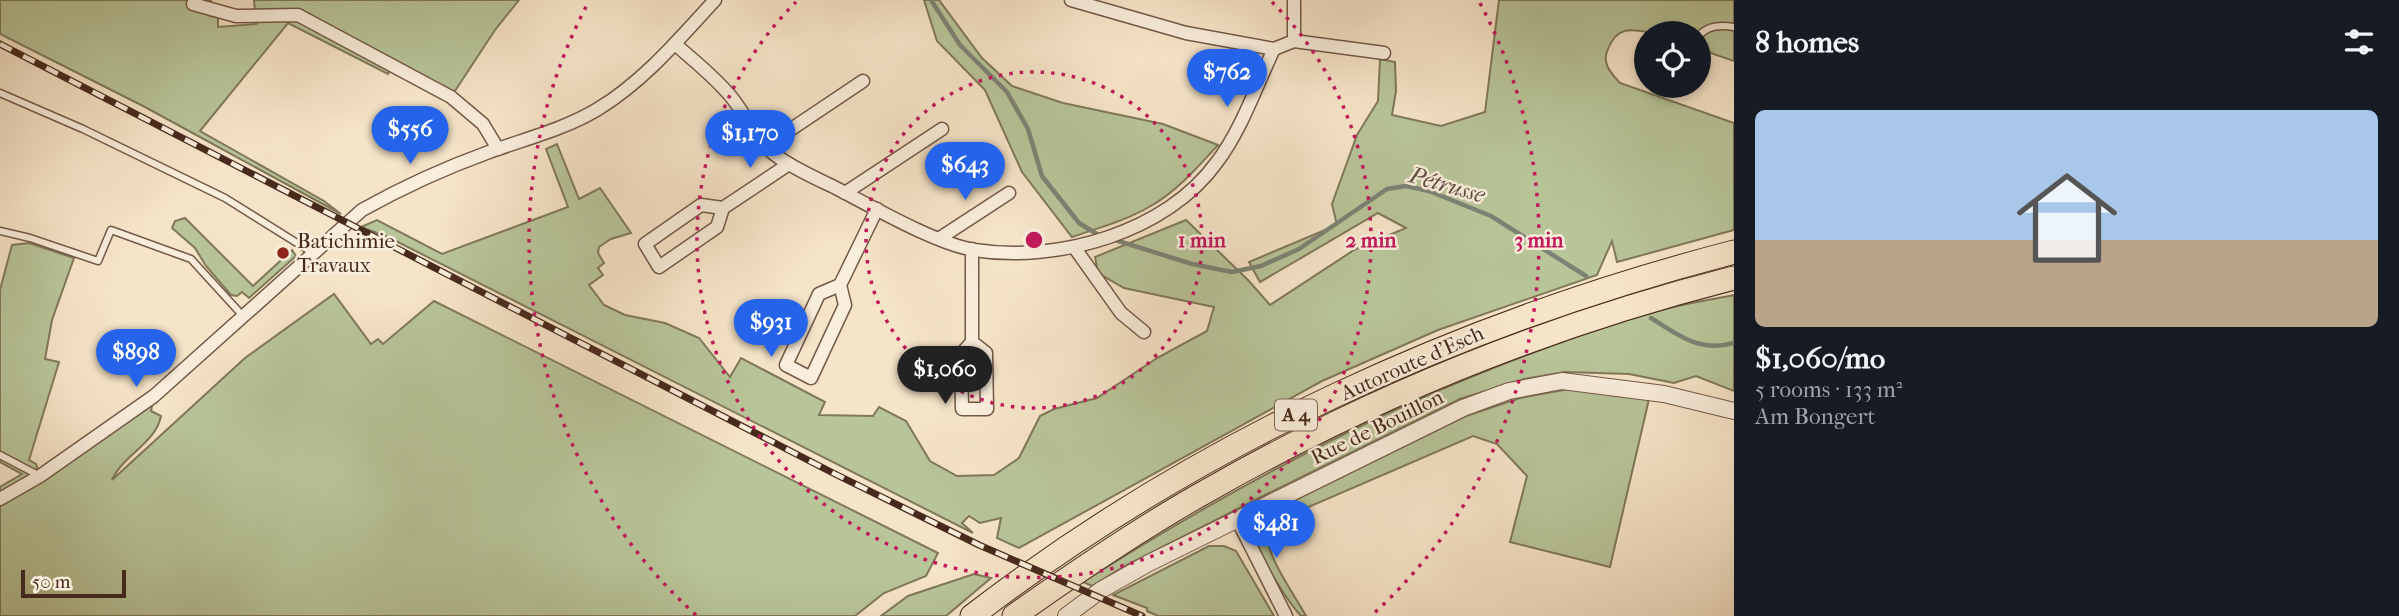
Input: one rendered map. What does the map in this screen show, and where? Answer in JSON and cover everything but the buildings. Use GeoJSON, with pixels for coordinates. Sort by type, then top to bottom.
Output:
{"type":"FeatureCollection","features":[{"type":"Feature","properties":{"kind":"highway","name":"Autoroute d'Esch"},"geometry":{"type":"LineString","coordinates":[[972,616],[1062,551],[1195,469],[1261,432],[1366,381],[1484,330],[1565,301],[1734,252]]}},
{"type":"Feature","properties":{"kind":"highway","name":"Autoroute d'Esch"},"geometry":{"type":"LineString","coordinates":[[1014,616],[1080,570],[1203,493],[1358,412],[1493,354],[1677,292],[1734,278]]}},
{"type":"Feature","properties":{"kind":"street"},"geometry":{"type":"LineString","coordinates":[[0,499],[40,476],[154,396],[362,210],[430,175],[597,110],[632,85],[675,44],[715,0]]}},
{"type":"Feature","properties":{"kind":"street"},"geometry":{"type":"LineString","coordinates":[[1070,0],[1186,33],[1274,49],[1294,41],[1384,53]]}},
{"type":"Feature","properties":{"kind":"street"},"geometry":{"type":"LineString","coordinates":[[1294,0],[1294,41]]}},
{"type":"Feature","properties":{"kind":"street"},"geometry":{"type":"LineString","coordinates":[[190,2],[236,16],[298,15],[451,97],[483,124],[498,149]]}},
{"type":"Feature","properties":{"kind":"street"},"geometry":{"type":"LineString","coordinates":[[675,44],[727,92],[766,146],[789,164],[940,239],[972,249],[1034,252],[1074,247],[1128,229],[1157,214],[1198,183],[1216,164],[1230,143],[1274,49]]}},
{"type":"Feature","properties":{"kind":"street"},"geometry":{"type":"LineString","coordinates":[[766,146],[863,81]]}},
{"type":"Feature","properties":{"kind":"street"},"geometry":{"type":"LineString","coordinates":[[845,193],[942,129]]}},
{"type":"Feature","properties":{"kind":"street"},"geometry":{"type":"LineString","coordinates":[[723,208],[701,205],[645,244],[659,267],[717,227],[723,208],[789,164]]}},
{"type":"Feature","properties":{"kind":"street"},"geometry":{"type":"LineString","coordinates":[[940,239],[1009,193]]}},
{"type":"Feature","properties":{"kind":"street"},"geometry":{"type":"LineString","coordinates":[[840,285],[819,294],[786,366],[811,378],[845,305],[840,285],[877,209]]}},
{"type":"Feature","properties":{"kind":"street"},"geometry":{"type":"LineString","coordinates":[[1074,247],[1121,313],[1144,332]]}},
{"type":"Feature","properties":{"kind":"street"},"geometry":{"type":"LineString","coordinates":[[972,249],[972,342],[961,354],[962,409],[986,409],[986,353],[972,342]]}},
{"type":"Feature","properties":{"kind":"street","name":"Rue de Bouillon"},"geometry":{"type":"LineString","coordinates":[[1066,616],[1101,590],[1237,519],[1463,408],[1509,391],[1563,381],[1628,387],[1734,411]]}},
{"type":"Feature","properties":{"kind":"street"},"geometry":{"type":"LineString","coordinates":[[1237,519],[1286,616]]}},
{"type":"Feature","properties":{"kind":"lane"},"geometry":{"type":"LineString","coordinates":[[1711,27],[1734,27]]}},
{"type":"Feature","properties":{"kind":"lane"},"geometry":{"type":"LineString","coordinates":[[0,93],[83,129],[225,198],[315,254]]}},
{"type":"Feature","properties":{"kind":"lane"},"geometry":{"type":"LineString","coordinates":[[0,232],[30,237],[98,261],[111,230],[191,259],[244,317]]}},
{"type":"Feature","properties":{"kind":"lane"},"geometry":{"type":"LineString","coordinates":[[0,455],[40,476]]}},
{"type":"Feature","properties":{"kind":"green space"},"geometry":{"type":"Polygon","coordinates":[[[0,0],[211,0],[210,16],[218,17],[218,27],[256,24],[254,0],[519,0],[495,30],[451,97],[392,67],[388,74],[288,23],[200,131],[324,201],[341,214],[145,107],[0,34],[0,0]]]}},
{"type":"Feature","properties":{"kind":"green space"},"geometry":{"type":"Polygon","coordinates":[[[924,0],[939,0],[982,58],[1012,86],[1063,103],[1163,124],[1218,145],[1186,179],[1159,201],[1131,216],[1072,237],[1022,172],[985,90],[937,41],[924,0]]]}},
{"type":"Feature","properties":{"kind":"green space"},"geometry":{"type":"Polygon","coordinates":[[[1499,0],[1734,0],[1734,61],[1711,53],[1711,21],[1634,21],[1634,30],[1621,32],[1612,41],[1606,59],[1608,68],[1620,83],[1634,88],[1634,98],[1663,98],[1734,123],[1734,230],[1617,262],[1612,241],[1597,275],[1438,330],[1322,381],[1019,548],[997,538],[1001,518],[980,523],[969,516],[962,523],[973,533],[388,237],[361,227],[377,220],[442,254],[568,207],[546,149],[557,144],[579,199],[600,188],[631,233],[611,239],[599,247],[598,253],[604,263],[598,268],[603,275],[589,285],[604,305],[625,315],[665,323],[699,338],[730,377],[741,358],[825,402],[819,415],[873,416],[879,407],[906,421],[930,461],[957,476],[994,475],[1019,458],[1040,416],[1054,409],[1097,398],[1157,358],[1207,331],[1214,307],[1124,288],[1098,273],[1095,257],[1186,220],[1270,305],[1354,250],[1406,228],[1378,213],[1260,282],[1249,262],[1337,225],[1332,204],[1357,135],[1378,101],[1380,59],[1395,62],[1396,91],[1392,115],[1441,126],[1485,112],[1499,0]]]}},
{"type":"Feature","properties":{"kind":"green space"},"geometry":{"type":"Polygon","coordinates":[[[185,218],[253,286],[292,250],[296,256],[249,298],[242,292],[237,296],[231,295],[206,266],[195,248],[172,228],[175,221],[185,218]]]}},
{"type":"Feature","properties":{"kind":"green space"},"geometry":{"type":"Polygon","coordinates":[[[29,243],[74,258],[52,320],[45,359],[59,362],[29,460],[36,464],[40,476],[154,396],[151,411],[161,416],[158,426],[112,480],[245,358],[334,294],[371,344],[378,339],[383,344],[434,301],[938,553],[926,576],[884,593],[855,616],[0,616],[0,487],[22,474],[0,462],[0,290],[12,245],[29,243]]]}},
{"type":"Feature","properties":{"kind":"green space"},"geometry":{"type":"Polygon","coordinates":[[[1734,295],[1734,391],[1696,376],[1674,383],[1629,374],[1565,372],[1524,379],[1460,399],[1127,565],[1092,586],[1083,582],[1284,464],[1442,389],[1619,322],[1734,295]]]}},
{"type":"Feature","properties":{"kind":"green space"},"geometry":{"type":"Polygon","coordinates":[[[1569,389],[1649,399],[1610,567],[1510,542],[1527,476],[1497,444],[1473,436],[1283,518],[1266,528],[1275,561],[1306,616],[1301,616],[1295,609],[1259,550],[1255,531],[1264,517],[1466,416],[1520,398],[1569,389]]]}},
{"type":"Feature","properties":{"kind":"green space"},"geometry":{"type":"Polygon","coordinates":[[[1209,546],[1224,546],[1236,551],[1274,616],[1158,616],[1147,611],[1147,608],[1113,595],[1209,546]]]}},
{"type":"Feature","properties":{"kind":"green space"},"geometry":{"type":"Polygon","coordinates":[[[974,574],[991,578],[946,616],[881,616],[908,596],[974,574]]]}},
{"type":"Feature","properties":{"kind":"waterway","name":"Pétrusse"},"geometry":{"type":"LineString","coordinates":[[931,0],[960,45],[1007,92],[1028,129],[1042,176],[1079,223],[1100,236]]}},
{"type":"Feature","properties":{"kind":"waterway","name":"Pétrusse"},"geometry":{"type":"LineString","coordinates":[[1112,239],[1192,264],[1232,272],[1261,266],[1299,249],[1387,189],[1406,186],[1429,191],[1491,216],[1586,276]]}},
{"type":"Feature","properties":{"kind":"waterway","name":"Pétrusse"},"geometry":{"type":"LineString","coordinates":[[1651,318],[1690,341],[1710,346],[1734,343]]}},
{"type":"Feature","properties":{"kind":"railway"},"geometry":{"type":"LineString","coordinates":[[0,44],[833,473],[979,545],[1142,616]]}},
{"type":"Feature","properties":{"kind":"place","name":"Batichimie Travaux"},"geometry":{"type":"Point","coordinates":[283,253]}}]}
